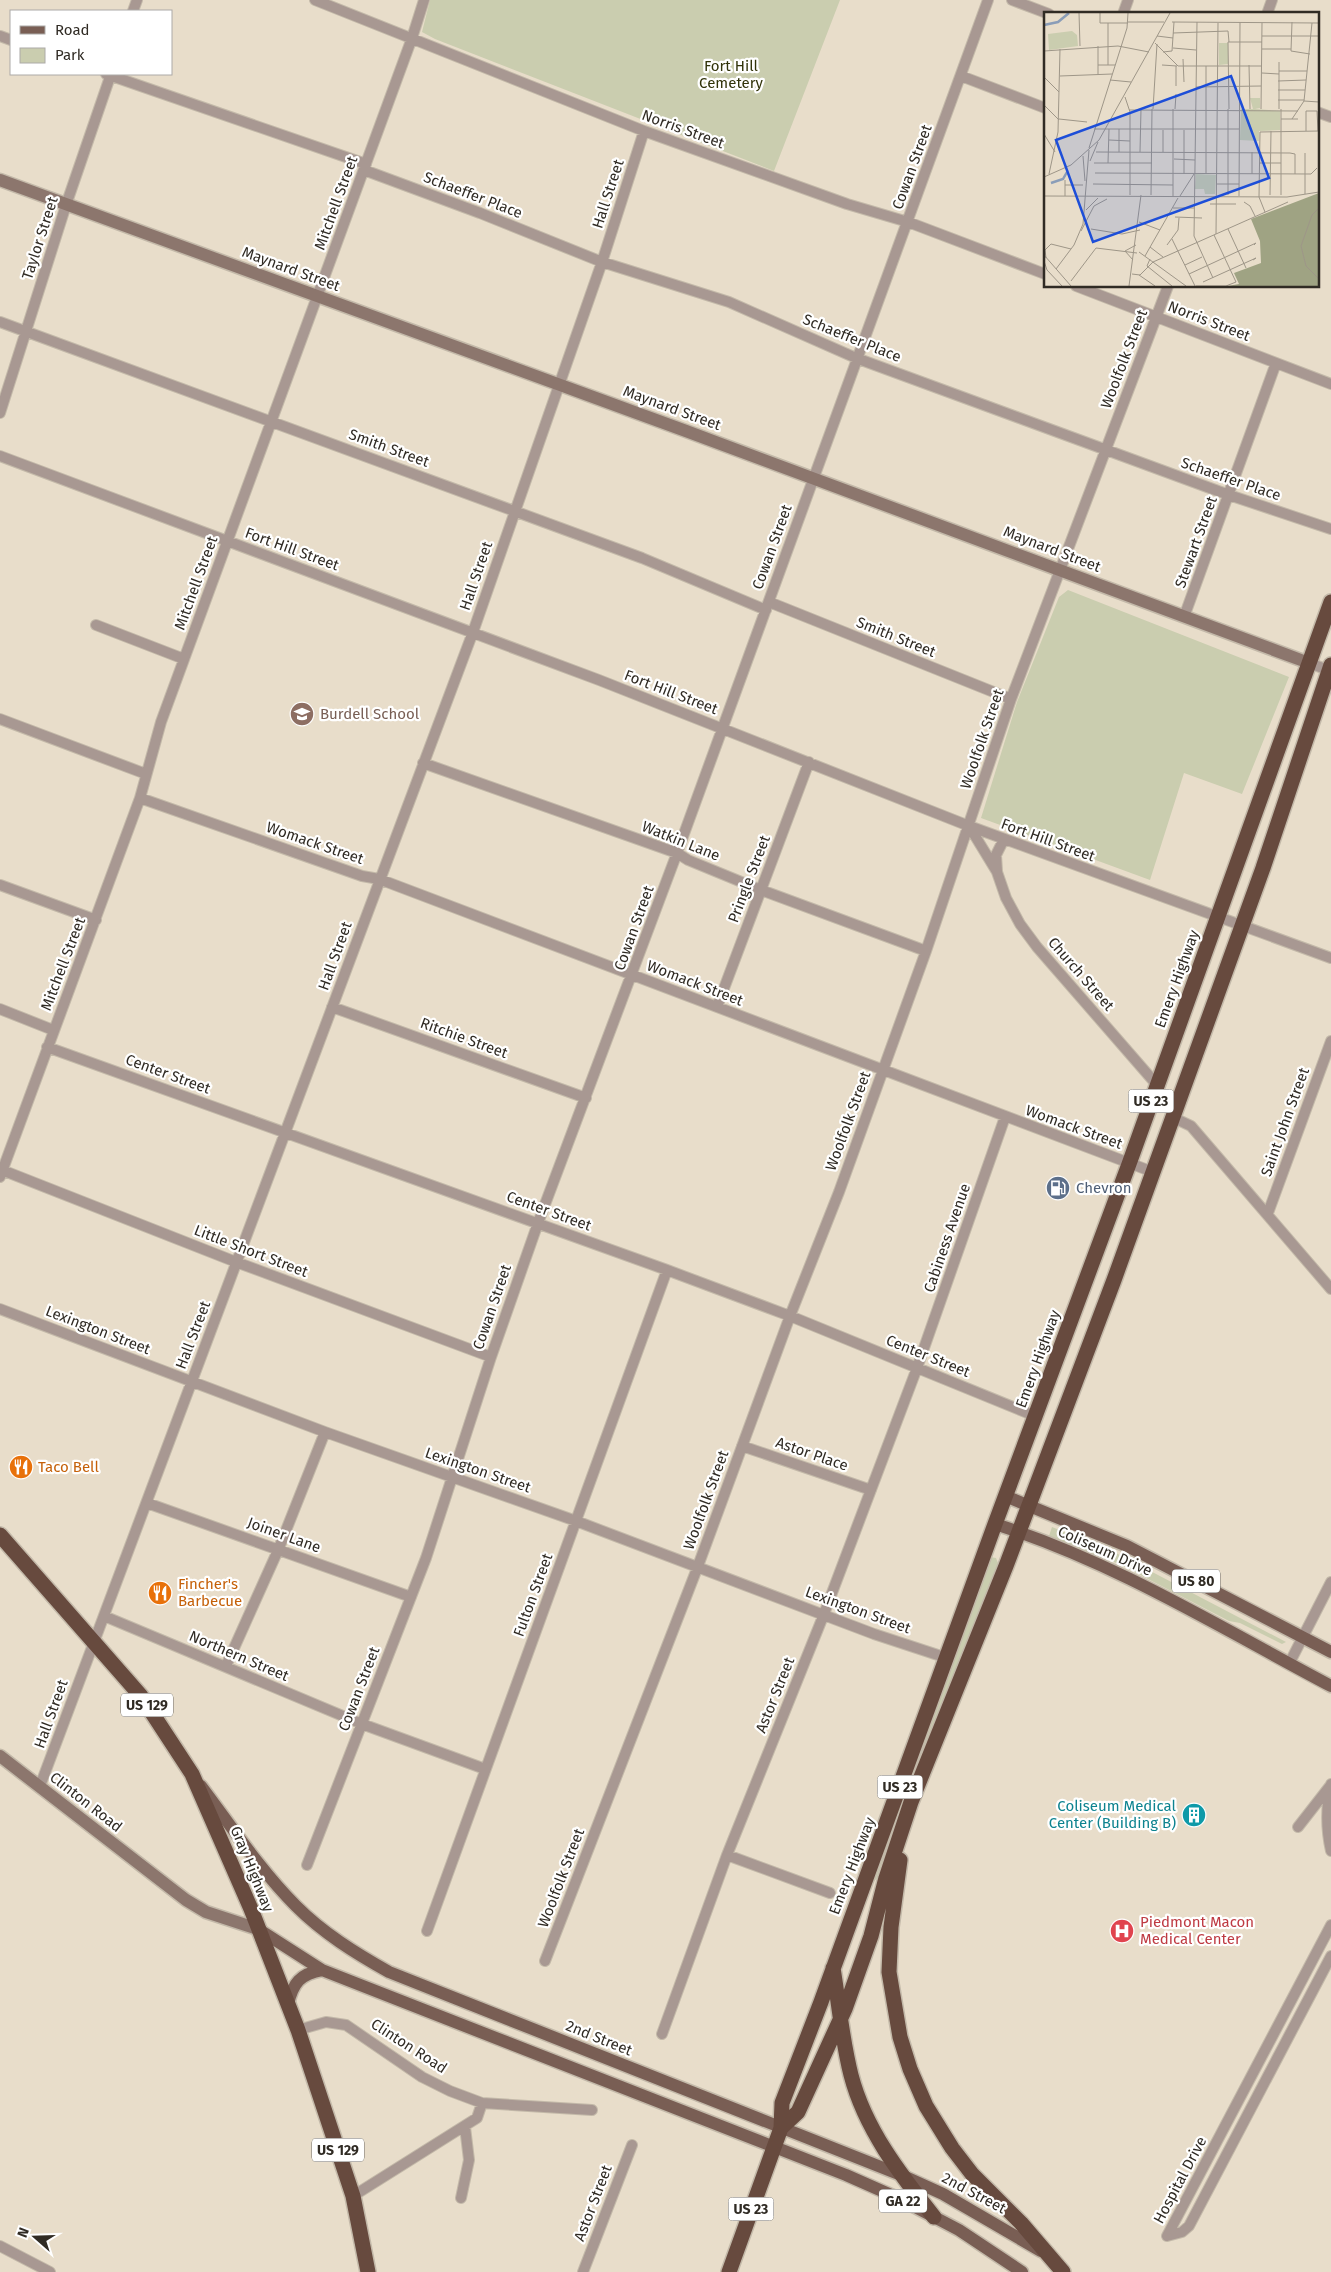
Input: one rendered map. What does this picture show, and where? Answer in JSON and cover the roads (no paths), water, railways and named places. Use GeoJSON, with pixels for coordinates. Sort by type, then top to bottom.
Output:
{"type":"FeatureCollection","features":[{"type":"Feature","properties":{"kind":"highway","name":"Emery Highway"},"geometry":{"type":"LineString","coordinates":[[782,2128],[782,2103],[947,1658],[994,1524],[1129,1164],[1331,602]]}},
{"type":"Feature","properties":{"kind":"highway","name":"Emery Highway"},"geometry":{"type":"LineString","coordinates":[[728,2272],[782,2128],[798,2112],[842,2018],[871,1936],[886,1878],[911,1802],[1030,1505],[1242,925],[1330,669]]}},
{"type":"Feature","properties":{"kind":"highway","name":"Gray Highway"},"geometry":{"type":"LineString","coordinates":[[0,1535],[141,1696],[192,1774],[227,1853],[298,2030],[353,2196],[368,2272]]}},
{"type":"Feature","properties":{"kind":"highway"},"geometry":{"type":"LineString","coordinates":[[911,1802],[895,1890],[889,1972],[900,2037],[910,2069],[926,2106],[952,2148],[972,2174],[1021,2223],[1063,2272]]}},
{"type":"Feature","properties":{"kind":"highway"},"geometry":{"type":"LineString","coordinates":[[833,1967],[846,2054],[857,2092],[874,2131],[901,2175],[934,2217]]}},
{"type":"Feature","properties":{"kind":"main road","name":"Coliseum Drive"},"geometry":{"type":"LineString","coordinates":[[1005,1496],[1127,1546],[1331,1652]]}},
{"type":"Feature","properties":{"kind":"main road","name":"Coliseum Drive"},"geometry":{"type":"LineString","coordinates":[[994,1524],[1019,1532],[1129,1577],[1331,1686]]}},
{"type":"Feature","properties":{"kind":"main road","name":"2nd Street"},"geometry":{"type":"LineString","coordinates":[[192,1774],[266,1873],[295,1906],[328,1934],[388,1972],[901,2175],[952,2198],[1049,2256]]}},
{"type":"Feature","properties":{"kind":"main road"},"geometry":{"type":"LineString","coordinates":[[258,1929],[322,1970],[774,2146]]}},
{"type":"Feature","properties":{"kind":"main road"},"geometry":{"type":"LineString","coordinates":[[288,2004],[291,1991],[297,1982],[307,1973],[322,1970]]}},
{"type":"Feature","properties":{"kind":"main road","name":"GA 22"},"geometry":{"type":"LineString","coordinates":[[774,2146],[846,2175],[934,2217],[958,2230],[1022,2272]]}},
{"type":"Feature","properties":{"kind":"street","name":"Norris Street"},"geometry":{"type":"LineString","coordinates":[[315,0],[644,131],[847,204],[908,222],[1044,274]]}},
{"type":"Feature","properties":{"kind":"street","name":"Mitchell Street"},"geometry":{"type":"LineString","coordinates":[[1,1174],[140,798],[161,722],[412,38],[424,0]]}},
{"type":"Feature","properties":{"kind":"street","name":"Cowan Street"},"geometry":{"type":"LineString","coordinates":[[307,1865],[426,1558],[491,1356],[538,1223],[677,853],[988,0]]}},
{"type":"Feature","properties":{"kind":"street"},"geometry":{"type":"LineString","coordinates":[[1012,0],[1045,12]]}},
{"type":"Feature","properties":{"kind":"street"},"geometry":{"type":"LineString","coordinates":[[1124,12],[1128,0]]}},
{"type":"Feature","properties":{"kind":"street"},"geometry":{"type":"LineString","coordinates":[[1267,12],[1272,0]]}},
{"type":"Feature","properties":{"kind":"street","name":"Taylor Street"},"geometry":{"type":"LineString","coordinates":[[0,413],[109,75]]}},
{"type":"Feature","properties":{"kind":"street","name":"Schaeffer Place"},"geometry":{"type":"LineString","coordinates":[[112,75],[365,167],[602,262],[729,302],[856,358],[1229,495],[1331,529]]}},
{"type":"Feature","properties":{"kind":"street"},"geometry":{"type":"LineString","coordinates":[[961,76],[1044,108]]}},
{"type":"Feature","properties":{"kind":"street"},"geometry":{"type":"LineString","coordinates":[[1318,112],[1331,117]]}},
{"type":"Feature","properties":{"kind":"street","name":"Hall Street"},"geometry":{"type":"LineString","coordinates":[[40,1786],[472,632],[602,262],[644,131]]}},
{"type":"Feature","properties":{"kind":"street","name":"Maynard Street"},"geometry":{"type":"LineString","coordinates":[[0,180],[560,384],[1184,618],[1330,669]]}},
{"type":"Feature","properties":{"kind":"street","name":"Norris Street"},"geometry":{"type":"LineString","coordinates":[[1081,288],[1331,384]]}},
{"type":"Feature","properties":{"kind":"street","name":"Woolfolk Street"},"geometry":{"type":"LineString","coordinates":[[544,1961],[698,1566],[790,1316],[839,1192],[926,951],[1011,699],[1167,288]]}},
{"type":"Feature","properties":{"kind":"street","name":"Smith Street"},"geometry":{"type":"LineString","coordinates":[[0,322],[642,558],[1011,699]]}},
{"type":"Feature","properties":{"kind":"street","name":"Stewart Street"},"geometry":{"type":"LineString","coordinates":[[1184,618],[1276,364]]}},
{"type":"Feature","properties":{"kind":"street","name":"Fort Hill Street"},"geometry":{"type":"LineString","coordinates":[[0,456],[472,632],[969,826],[1331,958]]}},
{"type":"Feature","properties":{"kind":"street"},"geometry":{"type":"LineString","coordinates":[[96,625],[184,659]]}},
{"type":"Feature","properties":{"kind":"street"},"geometry":{"type":"LineString","coordinates":[[0,719],[146,774]]}},
{"type":"Feature","properties":{"kind":"street","name":"Pringle Street"},"geometry":{"type":"LineString","coordinates":[[717,1007],[809,762]]}},
{"type":"Feature","properties":{"kind":"street","name":"Watkin Lane"},"geometry":{"type":"LineString","coordinates":[[423,763],[677,853],[688,860],[761,890],[926,951]]}},
{"type":"Feature","properties":{"kind":"street","name":"Womack Street"},"geometry":{"type":"LineString","coordinates":[[140,798],[362,876],[379,879],[1153,1172]]}},
{"type":"Feature","properties":{"kind":"street","name":"Church Street"},"geometry":{"type":"LineString","coordinates":[[969,826],[997,872],[1006,898],[1020,924],[1037,947],[1157,1085]]}},
{"type":"Feature","properties":{"kind":"street","name":"Church Street"},"geometry":{"type":"LineString","coordinates":[[997,872],[996,855],[1004,839]]}},
{"type":"Feature","properties":{"kind":"street"},"geometry":{"type":"LineString","coordinates":[[0,885],[96,920]]}},
{"type":"Feature","properties":{"kind":"street","name":"Ritchie Street"},"geometry":{"type":"LineString","coordinates":[[332,1007],[586,1098]]}},
{"type":"Feature","properties":{"kind":"street"},"geometry":{"type":"LineString","coordinates":[[0,1009],[53,1030]]}},
{"type":"Feature","properties":{"kind":"street","name":"Saint John Street"},"geometry":{"type":"LineString","coordinates":[[1268,1213],[1331,1041]]}},
{"type":"Feature","properties":{"kind":"street","name":"Center Street"},"geometry":{"type":"LineString","coordinates":[[47,1047],[667,1270],[790,1316],[1035,1416]]}},
{"type":"Feature","properties":{"kind":"street","name":"Cabiness Avenue"},"geometry":{"type":"LineString","coordinates":[[917,1368],[1005,1117]]}},
{"type":"Feature","properties":{"kind":"street"},"geometry":{"type":"LineString","coordinates":[[1172,1117],[1191,1126],[1331,1288]]}},
{"type":"Feature","properties":{"kind":"street","name":"Little Short Street"},"geometry":{"type":"LineString","coordinates":[[1,1174],[491,1356]]}},
{"type":"Feature","properties":{"kind":"street","name":"Fulton Street"},"geometry":{"type":"LineString","coordinates":[[427,1931],[667,1270]]}},
{"type":"Feature","properties":{"kind":"street","name":"Lexington Street"},"geometry":{"type":"LineString","coordinates":[[0,1309],[326,1432],[698,1566],[874,1634],[947,1658]]}},
{"type":"Feature","properties":{"kind":"street","name":"Astor Street"},"geometry":{"type":"LineString","coordinates":[[662,2034],[727,1855],[824,1614],[917,1368]]}},
{"type":"Feature","properties":{"kind":"street"},"geometry":{"type":"LineString","coordinates":[[226,1666],[279,1548],[326,1432]]}},
{"type":"Feature","properties":{"kind":"street","name":"Astor Place"},"geometry":{"type":"LineString","coordinates":[[742,1446],[872,1490]]}},
{"type":"Feature","properties":{"kind":"street","name":"Joiner Lane"},"geometry":{"type":"LineString","coordinates":[[147,1503],[279,1548],[411,1597]]}},
{"type":"Feature","properties":{"kind":"street"},"geometry":{"type":"LineString","coordinates":[[1289,1664],[1331,1582]]}},
{"type":"Feature","properties":{"kind":"street","name":"Northern Street"},"geometry":{"type":"LineString","coordinates":[[104,1616],[362,1724],[485,1769]]}},
{"type":"Feature","properties":{"kind":"street","name":"Clinton Road"},"geometry":{"type":"LineString","coordinates":[[0,1756],[186,1900],[206,1912],[258,1929]]}},
{"type":"Feature","properties":{"kind":"street"},"geometry":{"type":"LineString","coordinates":[[1298,1827],[1331,1785]]}},
{"type":"Feature","properties":{"kind":"street"},"geometry":{"type":"LineString","coordinates":[[1331,1785],[1328,1818],[1328,1837],[1331,1851]]}},
{"type":"Feature","properties":{"kind":"street"},"geometry":{"type":"LineString","coordinates":[[727,1855],[830,1893]]}},
{"type":"Feature","properties":{"kind":"street","name":"Hospital Drive"},"geometry":{"type":"LineString","coordinates":[[1331,1925],[1167,2236],[1182,2232],[1189,2226],[1331,1956]]}},
{"type":"Feature","properties":{"kind":"street","name":"Clinton Road"},"geometry":{"type":"LineString","coordinates":[[298,2030],[326,2022],[346,2025],[422,2077],[450,2091],[482,2103],[592,2110]]}},
{"type":"Feature","properties":{"kind":"street"},"geometry":{"type":"LineString","coordinates":[[353,2196],[465,2127],[477,2118],[482,2103]]}},
{"type":"Feature","properties":{"kind":"street"},"geometry":{"type":"LineString","coordinates":[[461,2198],[469,2160],[465,2127]]}},
{"type":"Feature","properties":{"kind":"street","name":"Astor Street"},"geometry":{"type":"LineString","coordinates":[[583,2272],[632,2145]]}},
{"type":"Feature","properties":{"kind":"street"},"geometry":{"type":"LineString","coordinates":[[0,2246],[50,2272]]}},
{"type":"Feature","properties":{"kind":"place","name":"Burdell School"},"geometry":{"type":"Point","coordinates":[302,714]}},
{"type":"Feature","properties":{"kind":"place","name":"Chevron"},"geometry":{"type":"Point","coordinates":[1058,1188]}},
{"type":"Feature","properties":{"kind":"place","name":"Taco Bell"},"geometry":{"type":"Point","coordinates":[21,1467]}},
{"type":"Feature","properties":{"kind":"place","name":"Fincher's Barbecue"},"geometry":{"type":"Point","coordinates":[160,1593]}},
{"type":"Feature","properties":{"kind":"place","name":"Coliseum Medical Center (Building B)"},"geometry":{"type":"Point","coordinates":[1194,1815]}},
{"type":"Feature","properties":{"kind":"place","name":"Piedmont Macon Medical Center"},"geometry":{"type":"Point","coordinates":[1122,1931]}},
{"type":"Feature","properties":{"kind":"park label","name":"Fort Hill Cemetery"},"geometry":{"type":"Point","coordinates":[731,74]}}]}
